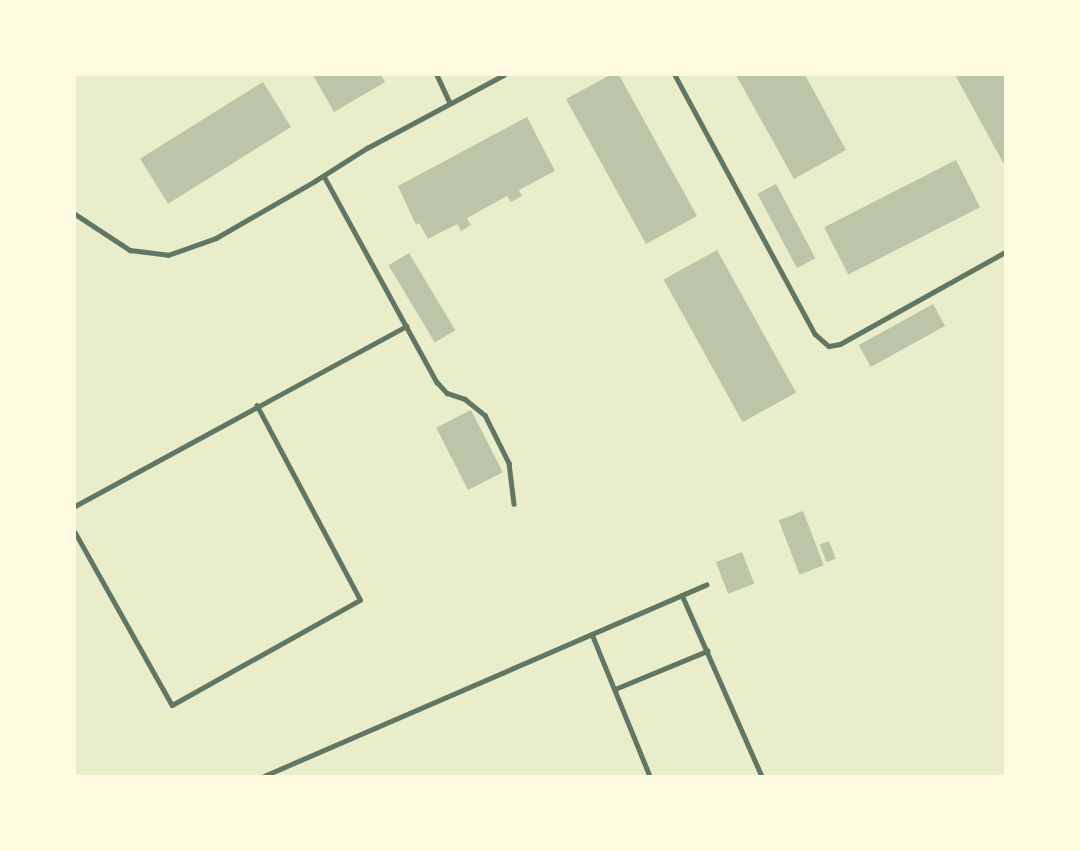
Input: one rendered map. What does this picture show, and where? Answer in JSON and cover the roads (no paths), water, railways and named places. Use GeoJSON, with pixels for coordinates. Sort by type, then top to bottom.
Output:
{"type":"FeatureCollection","features":[{"type":"Feature","properties":{"kind":"lane"},"geometry":{"type":"LineString","coordinates":[[437,75],[450,103]]}},
{"type":"Feature","properties":{"kind":"lane"},"geometry":{"type":"LineString","coordinates":[[75,214],[130,250],[168,255],[216,237],[324,176],[367,148],[504,75]]}},
{"type":"Feature","properties":{"kind":"lane"},"geometry":{"type":"LineString","coordinates":[[675,75],[814,334],[829,346],[840,344],[1005,252]]}},
{"type":"Feature","properties":{"kind":"lane"},"geometry":{"type":"LineString","coordinates":[[324,176],[406,326],[447,393],[465,399],[485,415],[509,463],[514,504]]}},
{"type":"Feature","properties":{"kind":"lane"},"geometry":{"type":"LineString","coordinates":[[75,506],[406,326]]}},
{"type":"Feature","properties":{"kind":"lane"},"geometry":{"type":"LineString","coordinates":[[75,532],[172,705],[360,600],[257,406]]}},
{"type":"Feature","properties":{"kind":"lane"},"geometry":{"type":"LineString","coordinates":[[264,776],[706,585]]}},
{"type":"Feature","properties":{"kind":"lane"},"geometry":{"type":"LineString","coordinates":[[682,595],[762,776]]}},
{"type":"Feature","properties":{"kind":"lane"},"geometry":{"type":"LineString","coordinates":[[592,634],[650,776]]}},
{"type":"Feature","properties":{"kind":"lane"},"geometry":{"type":"LineString","coordinates":[[615,689],[706,651]]}}]}
